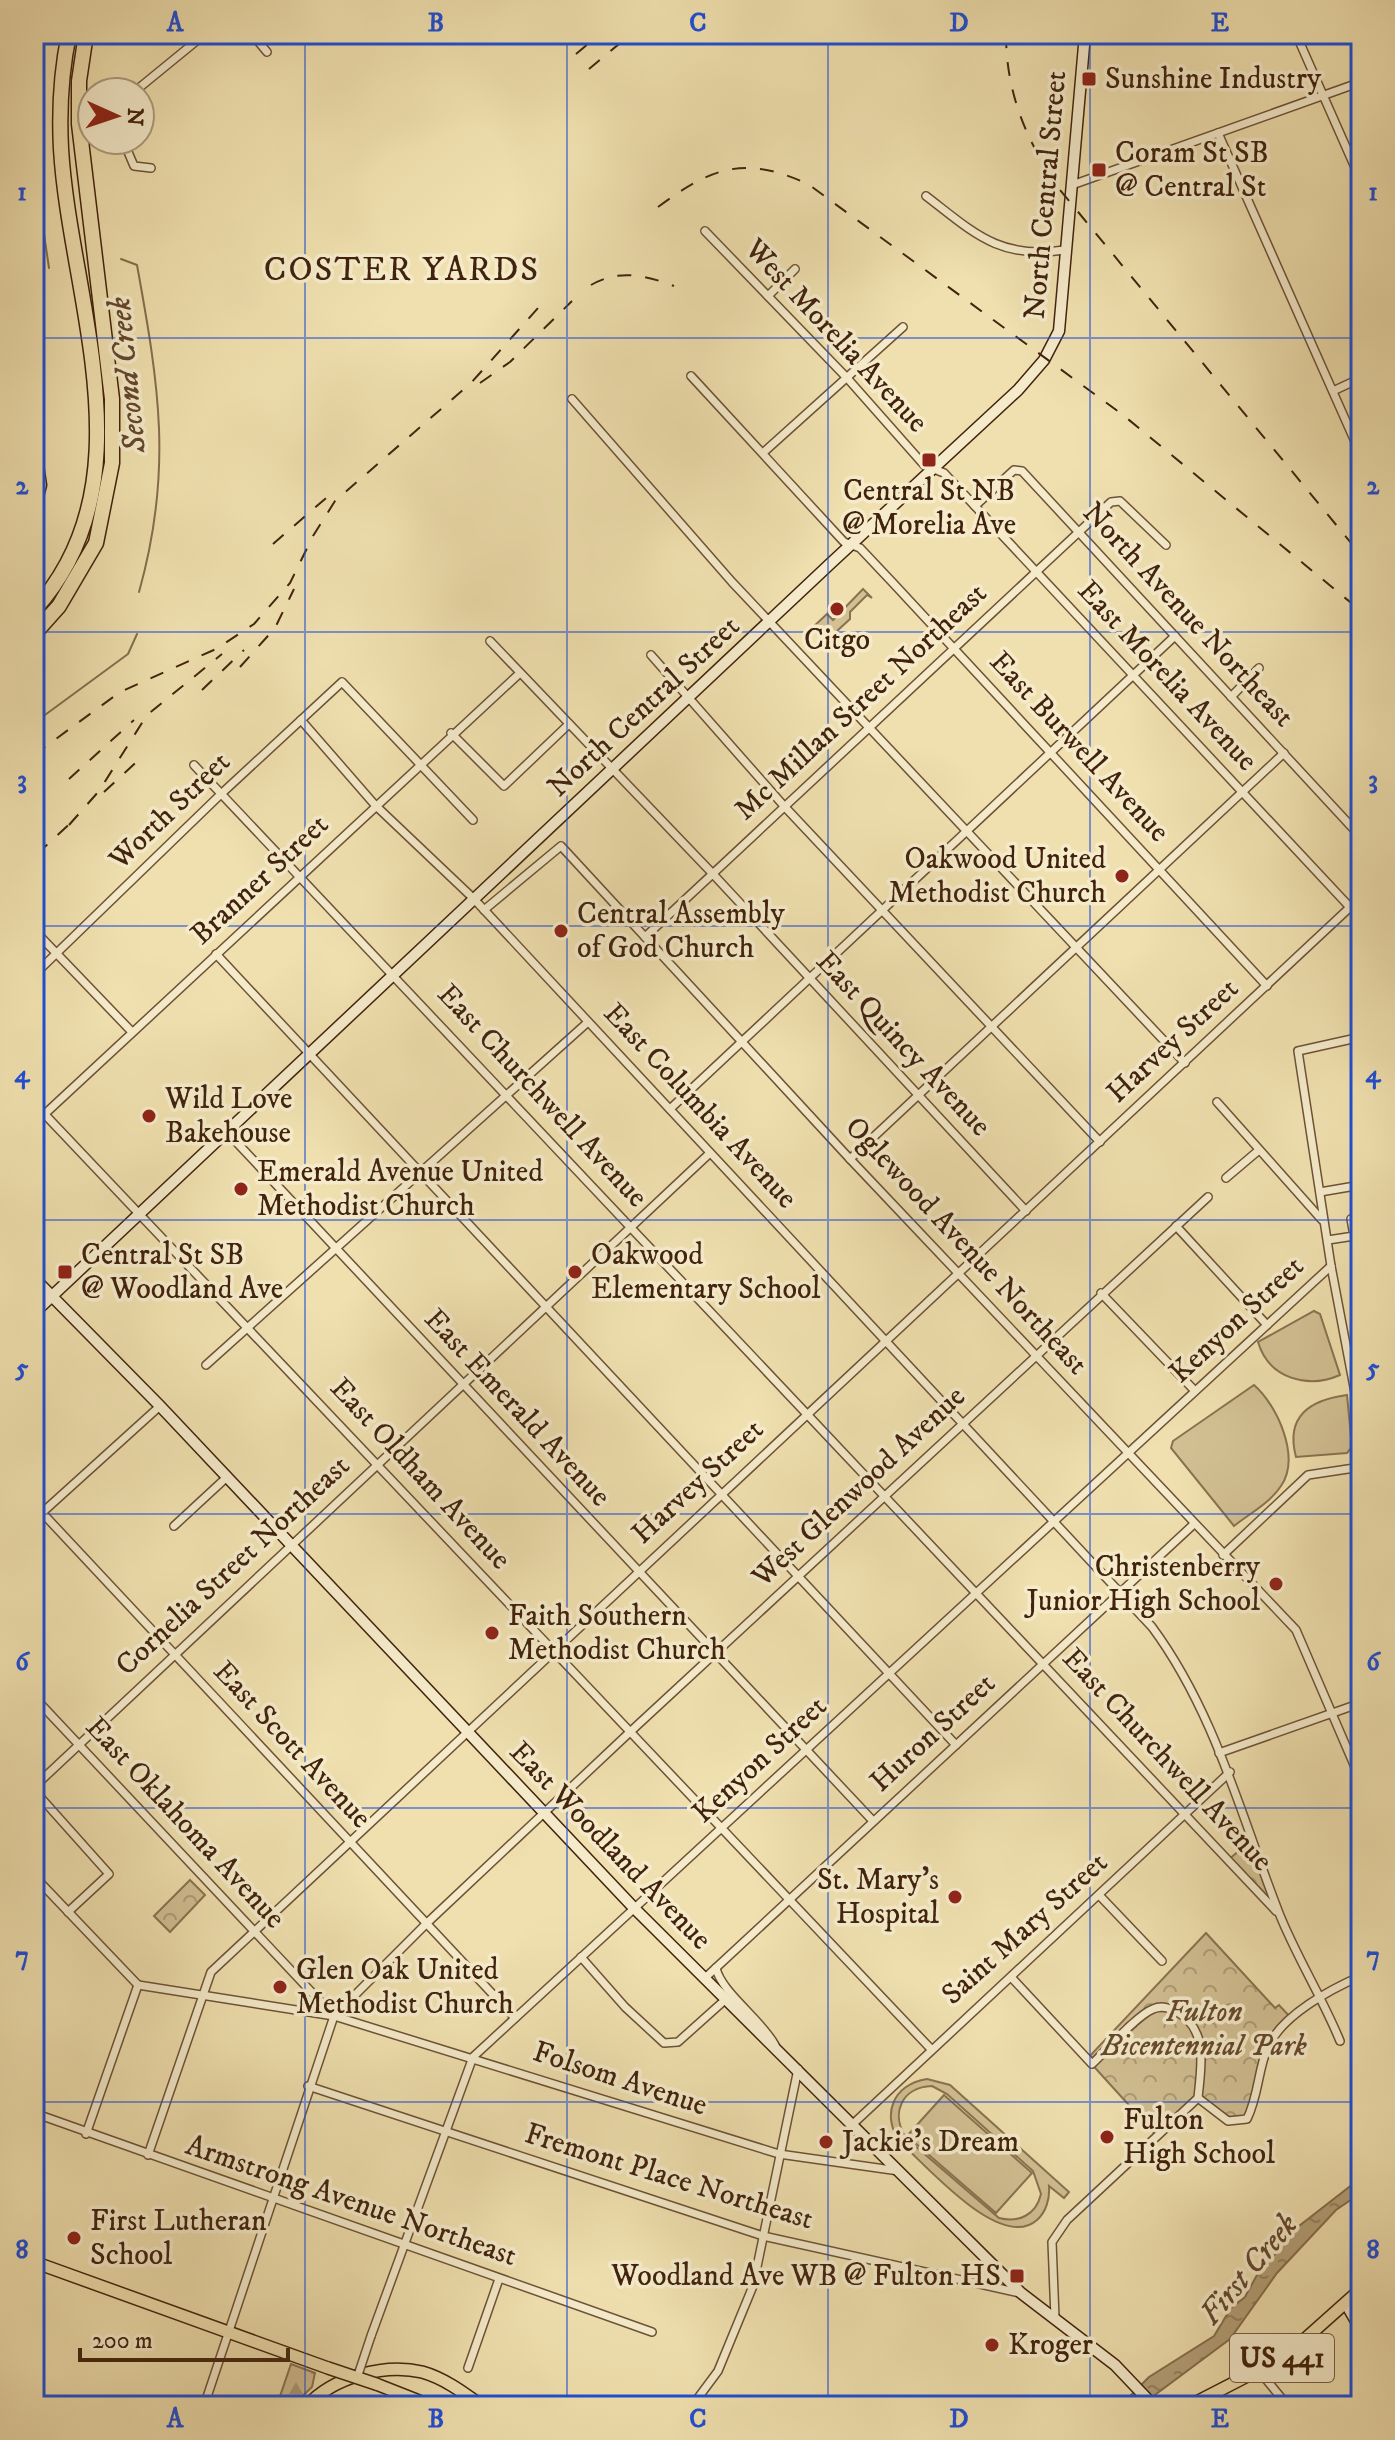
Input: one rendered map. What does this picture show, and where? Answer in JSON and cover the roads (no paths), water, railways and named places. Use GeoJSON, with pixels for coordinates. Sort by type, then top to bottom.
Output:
{"type":"FeatureCollection","features":[{"type":"Feature","properties":{"kind":"highway"},"geometry":{"type":"LineString","coordinates":[[34,610],[48,595],[79,542],[92,499],[96,458],[96,413],[89,344],[62,151],[61,101],[69,34]]}},
{"type":"Feature","properties":{"kind":"highway"},"geometry":{"type":"LineString","coordinates":[[34,634],[59,606],[96,543],[112,463],[111,387],[79,124],[79,81],[86,34]]}},
{"type":"Feature","properties":{"kind":"main road","name":"North Central Street"},"geometry":{"type":"LineString","coordinates":[[34,1313],[770,621],[936,469],[1044,360],[1059,331],[1085,34]]}},
{"type":"Feature","properties":{"kind":"main road"},"geometry":{"type":"LineString","coordinates":[[34,439],[41,485],[34,512]]}},
{"type":"Feature","properties":{"kind":"main road","name":"East Woodland Avenue"},"geometry":{"type":"LineString","coordinates":[[34,1278],[160,1406],[634,1908],[854,2123],[1021,2293],[1139,2387],[1152,2403]]}},
{"type":"Feature","properties":{"kind":"main road"},"geometry":{"type":"LineString","coordinates":[[34,2262],[229,2330],[432,2406]]}},
{"type":"Feature","properties":{"kind":"main road","name":"US 441"},"geometry":{"type":"LineString","coordinates":[[1189,2406],[1286,2356],[1361,2289]]}},
{"type":"Feature","properties":{"kind":"main road"},"geometry":{"type":"LineString","coordinates":[[1346,2304],[1361,2330]]}},
{"type":"Feature","properties":{"kind":"main road"},"geometry":{"type":"LineString","coordinates":[[307,2406],[331,2386],[370,2372],[395,2370],[422,2372],[479,2404]]}},
{"type":"Feature","properties":{"kind":"main road"},"geometry":{"type":"LineString","coordinates":[[371,2406],[404,2406]]}},
{"type":"Feature","properties":{"kind":"street"},"geometry":{"type":"LineString","coordinates":[[154,76],[205,34]]}},
{"type":"Feature","properties":{"kind":"street"},"geometry":{"type":"LineString","coordinates":[[252,34],[267,52]]}},
{"type":"Feature","properties":{"kind":"street"},"geometry":{"type":"LineString","coordinates":[[1296,34],[1361,181]]}},
{"type":"Feature","properties":{"kind":"street"},"geometry":{"type":"LineString","coordinates":[[1072,185],[1361,82]]}},
{"type":"Feature","properties":{"kind":"street"},"geometry":{"type":"LineString","coordinates":[[1218,133],[1361,455]]}},
{"type":"Feature","properties":{"kind":"street"},"geometry":{"type":"LineString","coordinates":[[129,156],[131,162]]}},
{"type":"Feature","properties":{"kind":"street"},"geometry":{"type":"LineString","coordinates":[[926,196],[990,245],[1047,253],[1064,250]]}},
{"type":"Feature","properties":{"kind":"street","name":"West Morelia Avenue"},"geometry":{"type":"LineString","coordinates":[[705,231],[848,379],[924,465],[936,469]]}},
{"type":"Feature","properties":{"kind":"street"},"geometry":{"type":"LineString","coordinates":[[768,296],[795,269]]}},
{"type":"Feature","properties":{"kind":"street"},"geometry":{"type":"LineString","coordinates":[[764,452],[903,327]]}},
{"type":"Feature","properties":{"kind":"street","name":"East Burwell Avenue"},"geometry":{"type":"LineString","coordinates":[[691,376],[844,542],[860,548],[954,647],[1267,986]]}},
{"type":"Feature","properties":{"kind":"street"},"geometry":{"type":"LineString","coordinates":[[1333,391],[1361,378]]}},
{"type":"Feature","properties":{"kind":"street"},"geometry":{"type":"LineString","coordinates":[[572,399],[770,621],[1185,1063]]}},
{"type":"Feature","properties":{"kind":"street","name":"East Morelia Avenue"},"geometry":{"type":"LineString","coordinates":[[936,469],[944,473],[1037,571],[1361,919]]}},
{"type":"Feature","properties":{"kind":"street","name":"North Avenue Northeast"},"geometry":{"type":"LineString","coordinates":[[975,506],[1014,470],[1020,469],[1361,837]]}},
{"type":"Feature","properties":{"kind":"street","name":"Mc Millan Street Northeast"},"geometry":{"type":"LineString","coordinates":[[645,937],[1111,502],[1120,501],[1166,545]]}},
{"type":"Feature","properties":{"kind":"street"},"geometry":{"type":"LineString","coordinates":[[670,1109],[884,912],[1175,636]]}},
{"type":"Feature","properties":{"kind":"street","name":"East Quincy Avenue"},"geometry":{"type":"LineString","coordinates":[[490,641],[712,873],[1026,1211]]}},
{"type":"Feature","properties":{"kind":"street"},"geometry":{"type":"LineString","coordinates":[[651,655],[784,806],[1100,1142]]}},
{"type":"Feature","properties":{"kind":"street"},"geometry":{"type":"LineString","coordinates":[[1231,697],[1259,668]]}},
{"type":"Feature","properties":{"kind":"street","name":"Branner Street"},"geometry":{"type":"LineString","coordinates":[[34,1124],[301,877],[451,733],[520,673]]}},
{"type":"Feature","properties":{"kind":"street","name":"Worth Street"},"geometry":{"type":"LineString","coordinates":[[34,975],[342,682],[422,763]]}},
{"type":"Feature","properties":{"kind":"street","name":"East Columbia Avenue"},"geometry":{"type":"LineString","coordinates":[[301,720],[375,805],[474,899],[1152,1627],[1167,1646],[1230,1772],[1280,1916]]}},
{"type":"Feature","properties":{"kind":"street"},"geometry":{"type":"LineString","coordinates":[[451,733],[504,786],[569,724]]}},
{"type":"Feature","properties":{"kind":"street"},"geometry":{"type":"LineString","coordinates":[[850,1159],[1284,753]]}},
{"type":"Feature","properties":{"kind":"street"},"geometry":{"type":"LineString","coordinates":[[422,763],[473,820]]}},
{"type":"Feature","properties":{"kind":"street","name":"East Churchwell Avenue"},"geometry":{"type":"LineString","coordinates":[[194,765],[394,973],[1280,1916]]}},
{"type":"Feature","properties":{"kind":"street","name":"Oglewood Avenue Northeast"},"geometry":{"type":"LineString","coordinates":[[484,910],[561,846],[740,1042],[1296,1630],[1331,1713],[1358,1763],[1361,1781]]}},
{"type":"Feature","properties":{"kind":"street","name":"Harvey Street"},"geometry":{"type":"LineString","coordinates":[[148,2155],[211,1972],[1361,897]]}},
{"type":"Feature","properties":{"kind":"street"},"geometry":{"type":"LineString","coordinates":[[34,930],[132,1032]]}},
{"type":"Feature","properties":{"kind":"street"},"geometry":{"type":"LineString","coordinates":[[216,954],[956,1745]]}},
{"type":"Feature","properties":{"kind":"street"},"geometry":{"type":"LineString","coordinates":[[206,1365],[250,1329],[588,1022]]}},
{"type":"Feature","properties":{"kind":"street"},"geometry":{"type":"LineString","coordinates":[[1361,1037],[1298,1051],[1323,1221],[1356,1375],[1361,1424]]}},
{"type":"Feature","properties":{"kind":"street"},"geometry":{"type":"LineString","coordinates":[[1217,1102],[1323,1221]]}},
{"type":"Feature","properties":{"kind":"street","name":"East Oldham Avenue"},"geometry":{"type":"LineString","coordinates":[[34,1103],[930,2048]]}},
{"type":"Feature","properties":{"kind":"street","name":"East Emerald Avenue"},"geometry":{"type":"LineString","coordinates":[[226,1131],[873,1821]]}},
{"type":"Feature","properties":{"kind":"street"},"geometry":{"type":"LineString","coordinates":[[1226,1178],[1259,1150]]}},
{"type":"Feature","properties":{"kind":"street","name":"Cornelia Street Northeast"},"geometry":{"type":"LineString","coordinates":[[34,1788],[77,1743],[710,1153]]}},
{"type":"Feature","properties":{"kind":"street"},"geometry":{"type":"LineString","coordinates":[[1320,1192],[1361,1185]]}},
{"type":"Feature","properties":{"kind":"street","name":"West Glenwood Avenue"},"geometry":{"type":"LineString","coordinates":[[204,2406],[308,2086],[334,2016],[427,1923],[630,1732],[1208,1197]]}},
{"type":"Feature","properties":{"kind":"street"},"geometry":{"type":"LineString","coordinates":[[1328,1240],[1354,1236],[1351,1219]]}},
{"type":"Feature","properties":{"kind":"street"},"geometry":{"type":"LineString","coordinates":[[1176,1226],[1267,1325]]}},
{"type":"Feature","properties":{"kind":"street","name":"Kenyon Street"},"geometry":{"type":"LineString","coordinates":[[357,2378],[473,2057],[1331,1266]]}},
{"type":"Feature","properties":{"kind":"street"},"geometry":{"type":"LineString","coordinates":[[1101,1293],[1195,1391]]}},
{"type":"Feature","properties":{"kind":"street"},"geometry":{"type":"LineString","coordinates":[[34,1520],[160,1406]]}},
{"type":"Feature","properties":{"kind":"street"},"geometry":{"type":"LineString","coordinates":[[1223,1555],[1308,1475],[1361,1467]]}},
{"type":"Feature","properties":{"kind":"street"},"geometry":{"type":"LineString","coordinates":[[174,1526],[227,1477]]}},
{"type":"Feature","properties":{"kind":"street","name":"East Scott Avenue"},"geometry":{"type":"LineString","coordinates":[[34,1504],[515,2018]]}},
{"type":"Feature","properties":{"kind":"street","name":"Huron Street"},"geometry":{"type":"LineString","coordinates":[[705,1978],[1194,1524]]}},
{"type":"Feature","properties":{"kind":"street","name":"East Oklahoma Avenue"},"geometry":{"type":"LineString","coordinates":[[34,1697],[334,2016]]}},
{"type":"Feature","properties":{"kind":"street"},"geometry":{"type":"LineString","coordinates":[[1219,1753],[1361,1703]]}},
{"type":"Feature","properties":{"kind":"street","name":"Saint Mary Street"},"geometry":{"type":"LineString","coordinates":[[854,2123],[930,2048],[1011,1977],[1230,1772]]}},
{"type":"Feature","properties":{"kind":"street"},"geometry":{"type":"LineString","coordinates":[[34,1788],[109,1874],[68,1912]]}},
{"type":"Feature","properties":{"kind":"street"},"geometry":{"type":"LineString","coordinates":[[34,1876],[138,1985],[86,2134]]}},
{"type":"Feature","properties":{"kind":"street"},"geometry":{"type":"LineString","coordinates":[[1099,1895],[1162,1961]]}},
{"type":"Feature","properties":{"kind":"street"},"geometry":{"type":"LineString","coordinates":[[1280,1916],[1321,1994],[1340,2041]]}},
{"type":"Feature","properties":{"kind":"street"},"geometry":{"type":"LineString","coordinates":[[581,1957],[625,2007],[664,2043],[678,2042],[726,1999]]}},
{"type":"Feature","properties":{"kind":"street"},"geometry":{"type":"LineString","coordinates":[[716,1968],[719,1980],[765,2025],[776,2047]]}},
{"type":"Feature","properties":{"kind":"street"},"geometry":{"type":"LineString","coordinates":[[1198,2098],[1228,2121],[1247,2119],[1256,2100],[1268,2047],[1321,1994],[1361,1976]]}},
{"type":"Feature","properties":{"kind":"street"},"geometry":{"type":"LineString","coordinates":[[1011,1977],[1092,2064],[1152,2009],[1167,2007],[1190,2019],[1199,2036],[1202,2060],[1198,2098],[1067,2220],[1052,2242],[1055,2318]]}},
{"type":"Feature","properties":{"kind":"street","name":"Folsom Avenue"},"geometry":{"type":"LineString","coordinates":[[138,1985],[334,2016],[779,2154],[902,2171]]}},
{"type":"Feature","properties":{"kind":"street"},"geometry":{"type":"LineString","coordinates":[[692,2406],[718,2371],[753,2286],[798,2069]]}},
{"type":"Feature","properties":{"kind":"street","name":"Fremont Place Northeast"},"geometry":{"type":"LineString","coordinates":[[308,2086],[763,2236],[1021,2293]]}},
{"type":"Feature","properties":{"kind":"street","name":"Armstrong Avenue Northeast"},"geometry":{"type":"LineString","coordinates":[[34,2113],[86,2134],[652,2332]]}},
{"type":"Feature","properties":{"kind":"street"},"geometry":{"type":"LineString","coordinates":[[468,2368],[499,2279]]}},
{"type":"Feature","properties":{"kind":"street"},"geometry":{"type":"LineString","coordinates":[[1260,2372],[1288,2406]]}},
{"type":"Feature","properties":{"kind":"water","name":"First Creek"},"geometry":{"type":"Polygon","coordinates":[[[1353,2184],[1361,2184],[1361,2193],[1336,2210],[1277,2273],[1230,2339],[1140,2406],[1120,2406],[1149,2377],[1214,2336],[1231,2308],[1245,2297],[1257,2275],[1299,2226],[1353,2184]]]}},
{"type":"Feature","properties":{"kind":"waterway"},"geometry":{"type":"LineString","coordinates":[[34,166],[49,268]]}},
{"type":"Feature","properties":{"kind":"waterway","name":"Second Creek"},"geometry":{"type":"LineString","coordinates":[[121,259],[137,265],[151,350],[159,428],[156,507],[139,592]]}},
{"type":"Feature","properties":{"kind":"waterway","name":"Second Creek"},"geometry":{"type":"LineString","coordinates":[[34,723],[128,654],[137,634]]}},
{"type":"Feature","properties":{"kind":"railway"},"geometry":{"type":"LineString","coordinates":[[576,54],[600,34]]}},
{"type":"Feature","properties":{"kind":"railway"},"geometry":{"type":"LineString","coordinates":[[589,69],[631,34]]}},
{"type":"Feature","properties":{"kind":"railway"},"geometry":{"type":"LineString","coordinates":[[1006,34],[1014,97],[1028,135],[1060,190],[1361,555]]}},
{"type":"Feature","properties":{"kind":"railway"},"geometry":{"type":"LineString","coordinates":[[658,207],[695,182],[729,170],[765,170],[808,184],[1123,415],[1361,611]]}},
{"type":"Feature","properties":{"kind":"railway"},"geometry":{"type":"LineString","coordinates":[[591,285],[612,277],[632,275],[674,286]]}},
{"type":"Feature","properties":{"kind":"railway"},"geometry":{"type":"LineString","coordinates":[[480,383],[510,362],[572,301]]}},
{"type":"Feature","properties":{"kind":"railway"},"geometry":{"type":"LineString","coordinates":[[34,755],[120,692],[216,649],[254,624],[290,583],[313,536],[335,501],[471,383],[538,308]]}},
{"type":"Feature","properties":{"kind":"railway"},"geometry":{"type":"LineString","coordinates":[[273,544],[333,492]]}},
{"type":"Feature","properties":{"kind":"railway"},"geometry":{"type":"LineString","coordinates":[[240,667],[275,628],[294,589]]}},
{"type":"Feature","properties":{"kind":"railway"},"geometry":{"type":"LineString","coordinates":[[202,690],[244,650]]}},
{"type":"Feature","properties":{"kind":"railway"},"geometry":{"type":"LineString","coordinates":[[69,825],[99,791],[147,715],[222,654]]}},
{"type":"Feature","properties":{"kind":"railway"},"geometry":{"type":"LineString","coordinates":[[69,779],[134,720]]}},
{"type":"Feature","properties":{"kind":"railway"},"geometry":{"type":"LineString","coordinates":[[104,792],[145,754]]}},
{"type":"Feature","properties":{"kind":"railway"},"geometry":{"type":"LineString","coordinates":[[37,854],[75,819]]}},
{"type":"Feature","properties":{"kind":"place","name":"Sunshine Industry"},"geometry":{"type":"Point","coordinates":[1089,79]}},
{"type":"Feature","properties":{"kind":"place","name":"Coram St SB @ Central St"},"geometry":{"type":"Point","coordinates":[1099,170]}},
{"type":"Feature","properties":{"kind":"place","name":"Central St NB @ Morelia Ave"},"geometry":{"type":"Point","coordinates":[929,460]}},
{"type":"Feature","properties":{"kind":"place","name":"Citgo"},"geometry":{"type":"Point","coordinates":[837,609]}},
{"type":"Feature","properties":{"kind":"place","name":"Oakwood United Methodist Church"},"geometry":{"type":"Point","coordinates":[1122,876]}},
{"type":"Feature","properties":{"kind":"place","name":"Central Assembly of God Church"},"geometry":{"type":"Point","coordinates":[561,931]}},
{"type":"Feature","properties":{"kind":"place","name":"Wild Love Bakehouse"},"geometry":{"type":"Point","coordinates":[149,1116]}},
{"type":"Feature","properties":{"kind":"place","name":"Emerald Avenue United Methodist Church"},"geometry":{"type":"Point","coordinates":[241,1189]}},
{"type":"Feature","properties":{"kind":"place","name":"Central St SB @ Woodland Ave"},"geometry":{"type":"Point","coordinates":[65,1272]}},
{"type":"Feature","properties":{"kind":"place","name":"Oakwood Elementary School"},"geometry":{"type":"Point","coordinates":[575,1272]}},
{"type":"Feature","properties":{"kind":"place","name":"Christenberry Junior High School"},"geometry":{"type":"Point","coordinates":[1276,1584]}},
{"type":"Feature","properties":{"kind":"place","name":"Faith Southern Methodist Church"},"geometry":{"type":"Point","coordinates":[492,1633]}},
{"type":"Feature","properties":{"kind":"place","name":"St. Mary's Hospital"},"geometry":{"type":"Point","coordinates":[955,1897]}},
{"type":"Feature","properties":{"kind":"place","name":"Glen Oak United Methodist Church"},"geometry":{"type":"Point","coordinates":[280,1987]}},
{"type":"Feature","properties":{"kind":"place","name":"Fulton High School"},"geometry":{"type":"Point","coordinates":[1107,2137]}},
{"type":"Feature","properties":{"kind":"place","name":"Jackie's Dream"},"geometry":{"type":"Point","coordinates":[826,2142]}},
{"type":"Feature","properties":{"kind":"place","name":"First Lutheran School"},"geometry":{"type":"Point","coordinates":[74,2238]}},
{"type":"Feature","properties":{"kind":"place","name":"Woodland Ave WB @ Fulton HS"},"geometry":{"type":"Point","coordinates":[1017,2276]}},
{"type":"Feature","properties":{"kind":"place","name":"Kroger"},"geometry":{"type":"Point","coordinates":[992,2345]}},
{"type":"Feature","properties":{"kind":"district","name":"COSTER YARDS"},"geometry":{"type":"Point","coordinates":[402,270]}},
{"type":"Feature","properties":{"kind":"park label","name":"Fulton Bicentennial Park"},"geometry":{"type":"Point","coordinates":[1204,2029]}}]}
